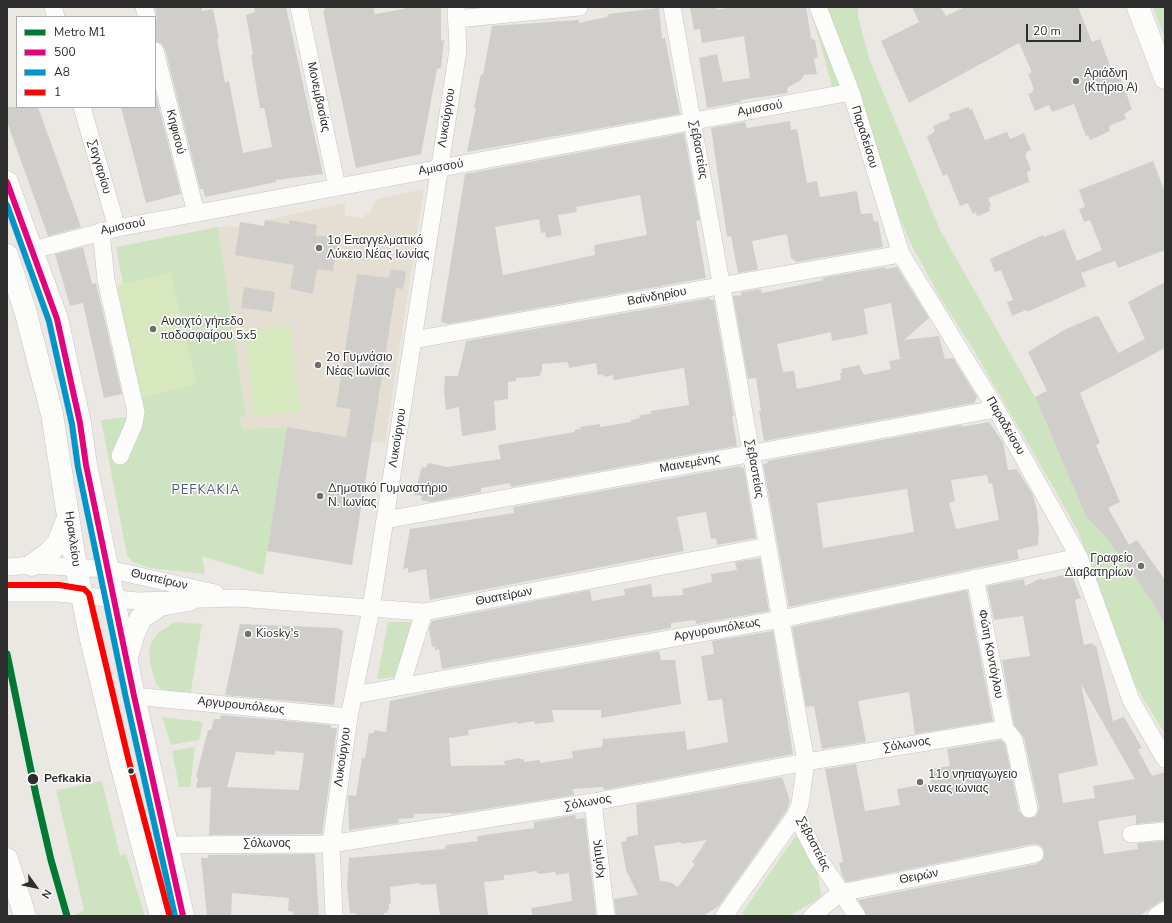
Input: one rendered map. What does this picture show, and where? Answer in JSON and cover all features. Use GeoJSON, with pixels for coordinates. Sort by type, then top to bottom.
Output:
{"type":"FeatureCollection","features":[{"type":"Feature","properties":{"kind":"main road"},"geometry":{"type":"LineString","coordinates":[[1138,7],[1165,78]]}},
{"type":"Feature","properties":{"kind":"main road"},"geometry":{"type":"LineString","coordinates":[[7,182],[57,319],[80,423],[86,465],[134,696],[183,916]]}},
{"type":"Feature","properties":{"kind":"main road","name":"Ηρακλείου"},"geometry":{"type":"LineString","coordinates":[[7,255],[25,310],[52,414],[82,597],[121,764],[161,916]]}},
{"type":"Feature","properties":{"kind":"main road"},"geometry":{"type":"LineString","coordinates":[[32,565],[48,554],[58,544],[69,515]]}},
{"type":"Feature","properties":{"kind":"main road"},"geometry":{"type":"LineString","coordinates":[[127,660],[134,633],[141,618],[160,605],[189,600]]}},
{"type":"Feature","properties":{"kind":"main road"},"geometry":{"type":"LineString","coordinates":[[7,859],[25,916]]}},
{"type":"Feature","properties":{"kind":"street","name":"Μονεμβασίας"},"geometry":{"type":"LineString","coordinates":[[299,7],[337,187]]}},
{"type":"Feature","properties":{"kind":"street"},"geometry":{"type":"LineString","coordinates":[[457,13],[579,7]]}},
{"type":"Feature","properties":{"kind":"street","name":"Σεβαστείας"},"geometry":{"type":"LineString","coordinates":[[672,7],[806,762],[800,804],[796,815],[818,858],[840,893],[857,916]]}},
{"type":"Feature","properties":{"kind":"street","name":"Παραδείσου"},"geometry":{"type":"LineString","coordinates":[[818,7],[851,92],[901,254],[996,409],[1079,557],[1131,700],[1165,759]]}},
{"type":"Feature","properties":{"kind":"street","name":"Λυκούργου"},"geometry":{"type":"LineString","coordinates":[[334,916],[331,844],[349,717],[371,609],[458,50],[457,13]]}},
{"type":"Feature","properties":{"kind":"street","name":"Κηφισού"},"geometry":{"type":"LineString","coordinates":[[156,55],[196,213]]}},
{"type":"Feature","properties":{"kind":"street","name":"Αμισσού"},"geometry":{"type":"LineString","coordinates":[[33,250],[109,230],[196,213],[851,92]]}},
{"type":"Feature","properties":{"kind":"street","name":"Σαγγαρίου"},"geometry":{"type":"LineString","coordinates":[[82,108],[109,230],[106,280],[136,412],[134,424],[120,456]]}},
{"type":"Feature","properties":{"kind":"street","name":"Βαϊνδηρίου"},"geometry":{"type":"LineString","coordinates":[[413,340],[901,254]]}},
{"type":"Feature","properties":{"kind":"street","name":"Μαινεμένης"},"geometry":{"type":"LineString","coordinates":[[385,520],[996,409]]}},
{"type":"Feature","properties":{"kind":"street","name":"Θυατείρων"},"geometry":{"type":"LineString","coordinates":[[9,593],[58,593],[82,597],[137,601],[237,598],[424,612],[768,546]]}},
{"type":"Feature","properties":{"kind":"street","name":"Αργυρουπόλεως"},"geometry":{"type":"LineString","coordinates":[[354,695],[781,619],[1079,557]]}},
{"type":"Feature","properties":{"kind":"street","name":"Θυατείρων"},"geometry":{"type":"LineString","coordinates":[[8,568],[32,565],[108,570],[133,574],[237,598]]}},
{"type":"Feature","properties":{"kind":"street","name":"Φώτη Κοντόγλου"},"geometry":{"type":"LineString","coordinates":[[975,578],[1005,729]]}},
{"type":"Feature","properties":{"kind":"street"},"geometry":{"type":"LineString","coordinates":[[401,686],[424,612]]}},
{"type":"Feature","properties":{"kind":"street","name":"Αργυρουπόλεως"},"geometry":{"type":"LineString","coordinates":[[134,696],[349,717]]}},
{"type":"Feature","properties":{"kind":"street"},"geometry":{"type":"LineString","coordinates":[[1005,729],[1014,740],[1030,809]]}},
{"type":"Feature","properties":{"kind":"street","name":"Σόλωνος"},"geometry":{"type":"LineString","coordinates":[[168,845],[331,844],[592,802],[806,762],[1005,729]]}},
{"type":"Feature","properties":{"kind":"street","name":"Κρήτης"},"geometry":{"type":"LineString","coordinates":[[592,802],[606,916]]}},
{"type":"Feature","properties":{"kind":"street"},"geometry":{"type":"LineString","coordinates":[[724,916],[796,815]]}},
{"type":"Feature","properties":{"kind":"street"},"geometry":{"type":"LineString","coordinates":[[1131,834],[1165,831]]}},
{"type":"Feature","properties":{"kind":"street","name":"Θειρών"},"geometry":{"type":"LineString","coordinates":[[812,916],[840,893],[1035,854]]}},
{"type":"Feature","properties":{"kind":"street"},"geometry":{"type":"LineString","coordinates":[[1156,916],[1165,910]]}},
{"type":"Feature","properties":{"kind":"shaded area","name":"2ο Γυμνάσιο Νέας Ιωνίας"},"geometry":{"type":"Polygon","coordinates":[[[424,189],[385,443],[287,427],[242,429],[240,417],[246,417],[218,227],[239,226],[240,222],[264,226],[265,220],[345,203],[345,215],[362,218],[370,212],[377,199],[424,189]]]}},
{"type":"Feature","properties":{"kind":"green space"},"geometry":{"type":"Polygon","coordinates":[[[810,7],[858,7],[858,16],[869,58],[940,230],[1035,397],[1086,517],[1103,534],[1117,552],[1151,600],[1165,625],[1165,734],[1135,685],[1079,534],[973,349],[939,296],[910,242],[898,214],[856,85],[832,86],[810,7]]]}},
{"type":"Feature","properties":{"kind":"green space"},"geometry":{"type":"Polygon","coordinates":[[[1153,7],[1165,7],[1165,39],[1153,7]]]}},
{"type":"Feature","properties":{"kind":"green space"},"geometry":{"type":"Polygon","coordinates":[[[218,227],[246,417],[240,417],[242,429],[287,427],[263,575],[202,556],[205,574],[149,568],[133,562],[127,555],[101,420],[143,415],[140,398],[196,384],[170,273],[123,284],[116,247],[218,227]]]}},
{"type":"Feature","properties":{"kind":"green space","name":"Ανοιχτό γήπεδο ποδοσφαίρου 5x5"},"geometry":{"type":"Polygon","coordinates":[[[170,273],[196,384],[140,398],[114,286],[170,273]]]}},
{"type":"Feature","properties":{"kind":"green space"},"geometry":{"type":"Polygon","coordinates":[[[290,325],[300,411],[254,416],[244,330],[290,325]]]}},
{"type":"Feature","properties":{"kind":"green space"},"geometry":{"type":"Polygon","coordinates":[[[174,622],[202,624],[190,697],[166,692],[160,688],[156,684],[150,663],[149,651],[151,643],[158,633],[174,622]]]}},
{"type":"Feature","properties":{"kind":"green space"},"geometry":{"type":"Polygon","coordinates":[[[388,622],[413,622],[398,677],[377,679],[388,622]]]}},
{"type":"Feature","properties":{"kind":"green space"},"geometry":{"type":"Polygon","coordinates":[[[162,717],[203,722],[199,740],[171,745],[162,717]]]}},
{"type":"Feature","properties":{"kind":"green space"},"geometry":{"type":"Polygon","coordinates":[[[195,747],[190,787],[179,787],[172,751],[195,747]]]}},
{"type":"Feature","properties":{"kind":"green space"},"geometry":{"type":"Polygon","coordinates":[[[102,781],[120,855],[126,854],[145,916],[76,916],[76,914],[84,910],[56,790],[102,781]]]}},
{"type":"Feature","properties":{"kind":"green space"},"geometry":{"type":"Polygon","coordinates":[[[795,837],[806,840],[814,847],[821,895],[818,899],[789,916],[746,916],[742,913],[795,837]]]}},
{"type":"Feature","properties":{"kind":"building"},"geometry":{"type":"Polygon","coordinates":[[[155,7],[202,7],[202,11],[213,9],[219,38],[217,39],[225,82],[229,81],[243,153],[272,147],[265,111],[264,108],[260,108],[246,15],[255,12],[254,7],[286,7],[323,174],[276,180],[276,182],[205,197],[203,189],[200,189],[165,49],[162,44],[156,41],[157,19],[155,7]]]}},
{"type":"Feature","properties":{"kind":"building"},"geometry":{"type":"Polygon","coordinates":[[[325,7],[373,7],[375,14],[404,9],[404,7],[441,7],[441,41],[444,40],[441,68],[437,69],[421,154],[356,168],[326,26],[323,10],[325,10],[325,7]]]}},
{"type":"Feature","properties":{"kind":"building"},"geometry":{"type":"Polygon","coordinates":[[[690,7],[716,7],[717,10],[732,7],[806,7],[811,38],[815,40],[818,58],[814,58],[817,74],[804,75],[801,80],[787,88],[788,93],[741,100],[741,102],[707,108],[699,58],[717,54],[723,82],[750,78],[744,36],[702,43],[700,29],[694,30],[690,7]]]}},
{"type":"Feature","properties":{"kind":"building"},"geometry":{"type":"Polygon","coordinates":[[[912,7],[940,7],[946,16],[965,7],[1078,7],[1092,42],[1100,39],[1112,71],[1117,69],[1132,109],[1124,114],[1126,119],[1109,127],[1110,131],[1090,140],[1088,135],[1086,136],[1074,104],[1052,112],[1049,105],[1035,111],[1028,94],[1033,92],[1032,90],[1034,89],[1028,74],[1032,72],[1019,43],[909,103],[881,41],[919,22],[912,7]]]}},
{"type":"Feature","properties":{"kind":"building"},"geometry":{"type":"Polygon","coordinates":[[[659,8],[662,39],[665,38],[680,114],[467,152],[476,108],[474,108],[481,74],[483,75],[492,26],[579,20],[579,23],[607,17],[608,14],[659,8]]]}},
{"type":"Feature","properties":{"kind":"building"},"geometry":{"type":"Polygon","coordinates":[[[156,96],[181,194],[146,203],[121,108],[156,108],[156,96]]]}},
{"type":"Feature","properties":{"kind":"building"},"geometry":{"type":"Polygon","coordinates":[[[7,107],[38,108],[81,227],[48,236],[7,122],[7,107]]]}},
{"type":"Feature","properties":{"kind":"building"},"geometry":{"type":"Polygon","coordinates":[[[969,107],[970,110],[972,109],[985,140],[1007,132],[1010,139],[1024,133],[1031,150],[1026,152],[1027,154],[1025,155],[1031,170],[1027,172],[1029,182],[988,198],[991,206],[989,207],[990,211],[977,216],[976,212],[973,214],[968,203],[960,206],[947,174],[943,176],[927,137],[935,131],[933,126],[950,118],[948,114],[969,107]]]}},
{"type":"Feature","properties":{"kind":"building"},"geometry":{"type":"Polygon","coordinates":[[[790,121],[791,130],[797,129],[807,183],[817,181],[820,197],[857,191],[861,214],[872,213],[874,222],[878,221],[883,247],[797,262],[791,258],[787,234],[752,241],[758,269],[738,273],[731,236],[727,237],[711,128],[745,122],[747,128],[790,121]]]}},
{"type":"Feature","properties":{"kind":"building"},"geometry":{"type":"Polygon","coordinates":[[[684,133],[700,220],[696,221],[706,278],[448,324],[441,322],[465,174],[684,133]],[[640,195],[576,207],[577,212],[558,215],[562,235],[546,238],[545,232],[541,233],[539,219],[495,227],[503,275],[595,255],[594,245],[647,235],[640,195]]]}},
{"type":"Feature","properties":{"kind":"building"},"geometry":{"type":"Polygon","coordinates":[[[1153,161],[1165,192],[1165,250],[1118,268],[1115,261],[1081,273],[1086,286],[1027,312],[1026,310],[1012,316],[1007,302],[1013,300],[1001,270],[995,272],[990,259],[1043,235],[1044,237],[1064,229],[1077,261],[1102,250],[1090,220],[1084,222],[1079,209],[1085,207],[1079,190],[1153,161]]]}},
{"type":"Feature","properties":{"kind":"building"},"geometry":{"type":"Polygon","coordinates":[[[265,220],[289,224],[289,220],[317,225],[316,235],[339,239],[333,271],[317,269],[313,294],[290,289],[294,265],[235,255],[240,222],[264,226],[265,220]]]}},
{"type":"Feature","properties":{"kind":"building"},"geometry":{"type":"Polygon","coordinates":[[[83,247],[92,284],[96,283],[122,394],[104,398],[83,303],[70,306],[55,254],[83,247]]]}},
{"type":"Feature","properties":{"kind":"building"},"geometry":{"type":"Polygon","coordinates":[[[886,267],[886,269],[897,267],[929,318],[904,340],[939,336],[945,359],[953,358],[977,397],[974,403],[764,441],[756,378],[748,379],[733,296],[742,295],[741,292],[761,289],[762,293],[824,280],[821,278],[886,267]],[[891,303],[864,309],[868,334],[832,341],[831,332],[777,344],[783,372],[794,371],[797,389],[841,380],[841,369],[859,365],[864,375],[891,369],[889,361],[900,359],[891,303]]]}},
{"type":"Feature","properties":{"kind":"building","name":"Δημοτικό Γυμναστήριο Ν. Ιωνίας"},"geometry":{"type":"Polygon","coordinates":[[[391,269],[406,271],[403,289],[396,288],[352,565],[267,551],[287,427],[346,437],[351,409],[336,407],[357,274],[389,278],[391,269]]]}},
{"type":"Feature","properties":{"kind":"building"},"geometry":{"type":"Polygon","coordinates":[[[1165,282],[1165,348],[1080,393],[1100,443],[1096,445],[1120,502],[1108,508],[1129,545],[1137,540],[1165,580],[1165,625],[1151,600],[1117,552],[1103,534],[1086,517],[1035,397],[1047,391],[1028,352],[1064,330],[1096,316],[1099,317],[1118,353],[1145,339],[1128,302],[1165,282]]]}},
{"type":"Feature","properties":{"kind":"building"},"geometry":{"type":"Polygon","coordinates":[[[244,287],[275,292],[272,312],[241,308],[244,287]]]}},
{"type":"Feature","properties":{"kind":"building"},"geometry":{"type":"Polygon","coordinates":[[[710,298],[710,300],[714,300],[734,416],[732,416],[737,446],[511,487],[510,483],[481,488],[481,492],[431,502],[421,500],[422,496],[414,495],[422,467],[426,468],[428,463],[447,467],[501,459],[498,445],[575,432],[574,430],[581,429],[580,427],[600,424],[600,427],[631,422],[631,420],[640,418],[639,415],[651,414],[651,411],[689,405],[684,368],[614,380],[613,375],[604,377],[603,374],[598,375],[596,363],[569,368],[568,362],[542,364],[542,372],[540,373],[540,376],[516,378],[516,381],[508,382],[508,399],[494,401],[496,430],[462,436],[459,407],[446,410],[444,391],[445,376],[458,376],[466,341],[710,298]]]}},
{"type":"Feature","properties":{"kind":"building"},"geometry":{"type":"Polygon","coordinates":[[[989,422],[1003,442],[1008,470],[1017,469],[1033,495],[1037,510],[1039,532],[1038,545],[1017,550],[1019,559],[789,607],[763,464],[768,463],[767,461],[962,425],[961,427],[989,422]],[[987,475],[951,480],[955,501],[949,503],[956,529],[999,520],[992,483],[989,484],[987,475]],[[907,489],[817,503],[823,548],[914,532],[907,489]]]}},
{"type":"Feature","properties":{"kind":"building"},"geometry":{"type":"Polygon","coordinates":[[[740,466],[741,468],[744,468],[756,538],[717,545],[716,538],[711,539],[706,512],[677,517],[684,551],[430,600],[426,569],[408,573],[408,568],[403,569],[410,529],[514,513],[513,507],[740,466]]]}},
{"type":"Feature","properties":{"kind":"building"},"geometry":{"type":"Polygon","coordinates":[[[760,558],[769,611],[696,624],[695,620],[671,623],[671,628],[442,669],[439,649],[435,650],[435,646],[432,647],[429,629],[432,621],[590,590],[592,601],[625,595],[624,589],[651,584],[653,597],[683,595],[682,589],[712,582],[711,574],[737,570],[735,562],[760,558]]]}},
{"type":"Feature","properties":{"kind":"building"},"geometry":{"type":"Polygon","coordinates":[[[1071,573],[1081,598],[1075,600],[1084,645],[1093,643],[1093,646],[1096,645],[1113,721],[1124,717],[1142,748],[1138,750],[1152,776],[1165,772],[1165,821],[1136,824],[1136,815],[1098,821],[1104,854],[1138,849],[1137,843],[1165,841],[1165,900],[1159,902],[1140,916],[867,916],[858,900],[1037,864],[1044,858],[1043,848],[1039,845],[1033,844],[846,882],[842,875],[839,863],[843,862],[825,769],[856,764],[865,811],[900,805],[897,789],[931,783],[929,769],[950,766],[947,749],[1001,740],[1005,744],[1019,811],[1026,818],[1035,817],[1039,807],[1024,738],[1014,725],[1002,660],[1030,656],[1023,616],[994,620],[987,586],[1024,579],[1025,586],[1041,578],[1042,580],[1071,573]],[[1081,684],[1098,765],[1058,774],[1063,803],[1095,798],[1093,786],[1135,779],[1081,684]]]}},
{"type":"Feature","properties":{"kind":"building"},"geometry":{"type":"Polygon","coordinates":[[[967,590],[993,721],[915,734],[909,692],[858,701],[866,742],[822,749],[814,706],[806,707],[792,627],[967,590]]]}},
{"type":"Feature","properties":{"kind":"building"},"geometry":{"type":"Polygon","coordinates":[[[240,624],[338,628],[343,631],[334,705],[225,695],[240,624]]]}},
{"type":"Feature","properties":{"kind":"building"},"geometry":{"type":"Polygon","coordinates":[[[773,631],[793,754],[604,790],[603,787],[573,789],[574,795],[453,814],[414,814],[414,818],[398,819],[399,823],[349,830],[348,795],[356,796],[362,758],[365,758],[369,733],[374,733],[374,730],[386,732],[390,701],[445,689],[659,651],[661,660],[675,660],[681,704],[601,718],[601,710],[552,710],[554,722],[534,724],[535,721],[517,724],[517,722],[468,730],[469,735],[449,738],[451,766],[505,765],[504,761],[520,758],[524,759],[524,762],[540,760],[540,763],[573,758],[572,751],[602,747],[603,739],[685,731],[687,750],[728,742],[722,699],[708,701],[701,656],[714,654],[712,641],[773,631]]]}},
{"type":"Feature","properties":{"kind":"building"},"geometry":{"type":"Polygon","coordinates":[[[221,715],[331,725],[331,728],[337,728],[322,834],[209,835],[211,787],[196,788],[198,778],[196,777],[208,730],[211,730],[214,719],[220,719],[221,715]],[[275,751],[275,755],[236,752],[227,787],[299,790],[304,753],[275,751]]]}},
{"type":"Feature","properties":{"kind":"building"},"geometry":{"type":"Polygon","coordinates":[[[782,777],[790,801],[787,810],[719,906],[703,916],[616,916],[614,899],[638,895],[626,870],[621,842],[627,841],[626,837],[638,835],[636,804],[782,777]],[[707,840],[654,846],[660,881],[670,882],[678,887],[695,864],[692,862],[707,840]]]}},
{"type":"Feature","properties":{"kind":"building"},"geometry":{"type":"Polygon","coordinates":[[[575,815],[576,819],[585,818],[596,916],[532,916],[531,908],[572,901],[569,873],[556,875],[555,872],[538,874],[537,871],[504,875],[504,880],[484,882],[488,916],[440,916],[436,884],[420,885],[419,883],[390,887],[391,903],[389,904],[389,910],[387,910],[388,913],[384,913],[384,916],[357,916],[355,913],[350,913],[347,885],[349,858],[445,849],[446,845],[478,841],[477,836],[534,828],[534,822],[575,815]]]}},
{"type":"Feature","properties":{"kind":"building"},"geometry":{"type":"Polygon","coordinates":[[[315,854],[319,916],[293,916],[293,912],[288,911],[289,898],[232,893],[231,916],[207,916],[201,858],[208,858],[208,855],[315,854]]]}},
{"type":"Feature","properties":{"kind":"metro line","name":"Μ1"},"geometry":{"type":"LineString","coordinates":[[7,654],[36,795],[51,860],[67,916]]}},
{"type":"Feature","properties":{"kind":"transit line","name":"500"},"geometry":{"type":"LineString","coordinates":[[7,182],[57,319],[80,423],[86,465],[134,696],[183,916]]}},
{"type":"Feature","properties":{"kind":"transit line","name":"A8"},"geometry":{"type":"LineString","coordinates":[[7,205],[49,321],[72,424],[78,467],[126,698],[175,916]]}},
{"type":"Feature","properties":{"kind":"transit line","name":"1"},"geometry":{"type":"LineString","coordinates":[[7,585],[59,585],[84,589],[89,594],[129,762],[169,914]]}},
{"type":"Feature","properties":{"kind":"place","name":"Αριάδνη (Κτήριο Α)"},"geometry":{"type":"Point","coordinates":[1076,81]}},
{"type":"Feature","properties":{"kind":"place","name":"1ο Επαγγελματικό Λύκειο Νέας Ιωνίας"},"geometry":{"type":"Point","coordinates":[319,248]}},
{"type":"Feature","properties":{"kind":"place","name":"Ανοιχτό γήπεδο ποδοσφαίρου 5x5"},"geometry":{"type":"Point","coordinates":[153,329]}},
{"type":"Feature","properties":{"kind":"place","name":"2ο Γυμνάσιο Νέας Ιωνίας"},"geometry":{"type":"Point","coordinates":[318,365]}},
{"type":"Feature","properties":{"kind":"place","name":"Δημοτικό Γυμναστήριο Ν. Ιωνίας"},"geometry":{"type":"Point","coordinates":[320,496]}},
{"type":"Feature","properties":{"kind":"place","name":"Γραφείο Διαβατηρίων"},"geometry":{"type":"Point","coordinates":[1141,566]}},
{"type":"Feature","properties":{"kind":"place","name":"Kiosky's"},"geometry":{"type":"Point","coordinates":[248,634]}},
{"type":"Feature","properties":{"kind":"place","name":"Pefkakia"},"geometry":{"type":"Point","coordinates":[33,779]}},
{"type":"Feature","properties":{"kind":"place","name":"11ο νηπιαγωγειο νεας ιωνιας"},"geometry":{"type":"Point","coordinates":[920,782]}},
{"type":"Feature","properties":{"kind":"district","name":"PEFKAKIA"},"geometry":{"type":"Point","coordinates":[206,491]}}]}
